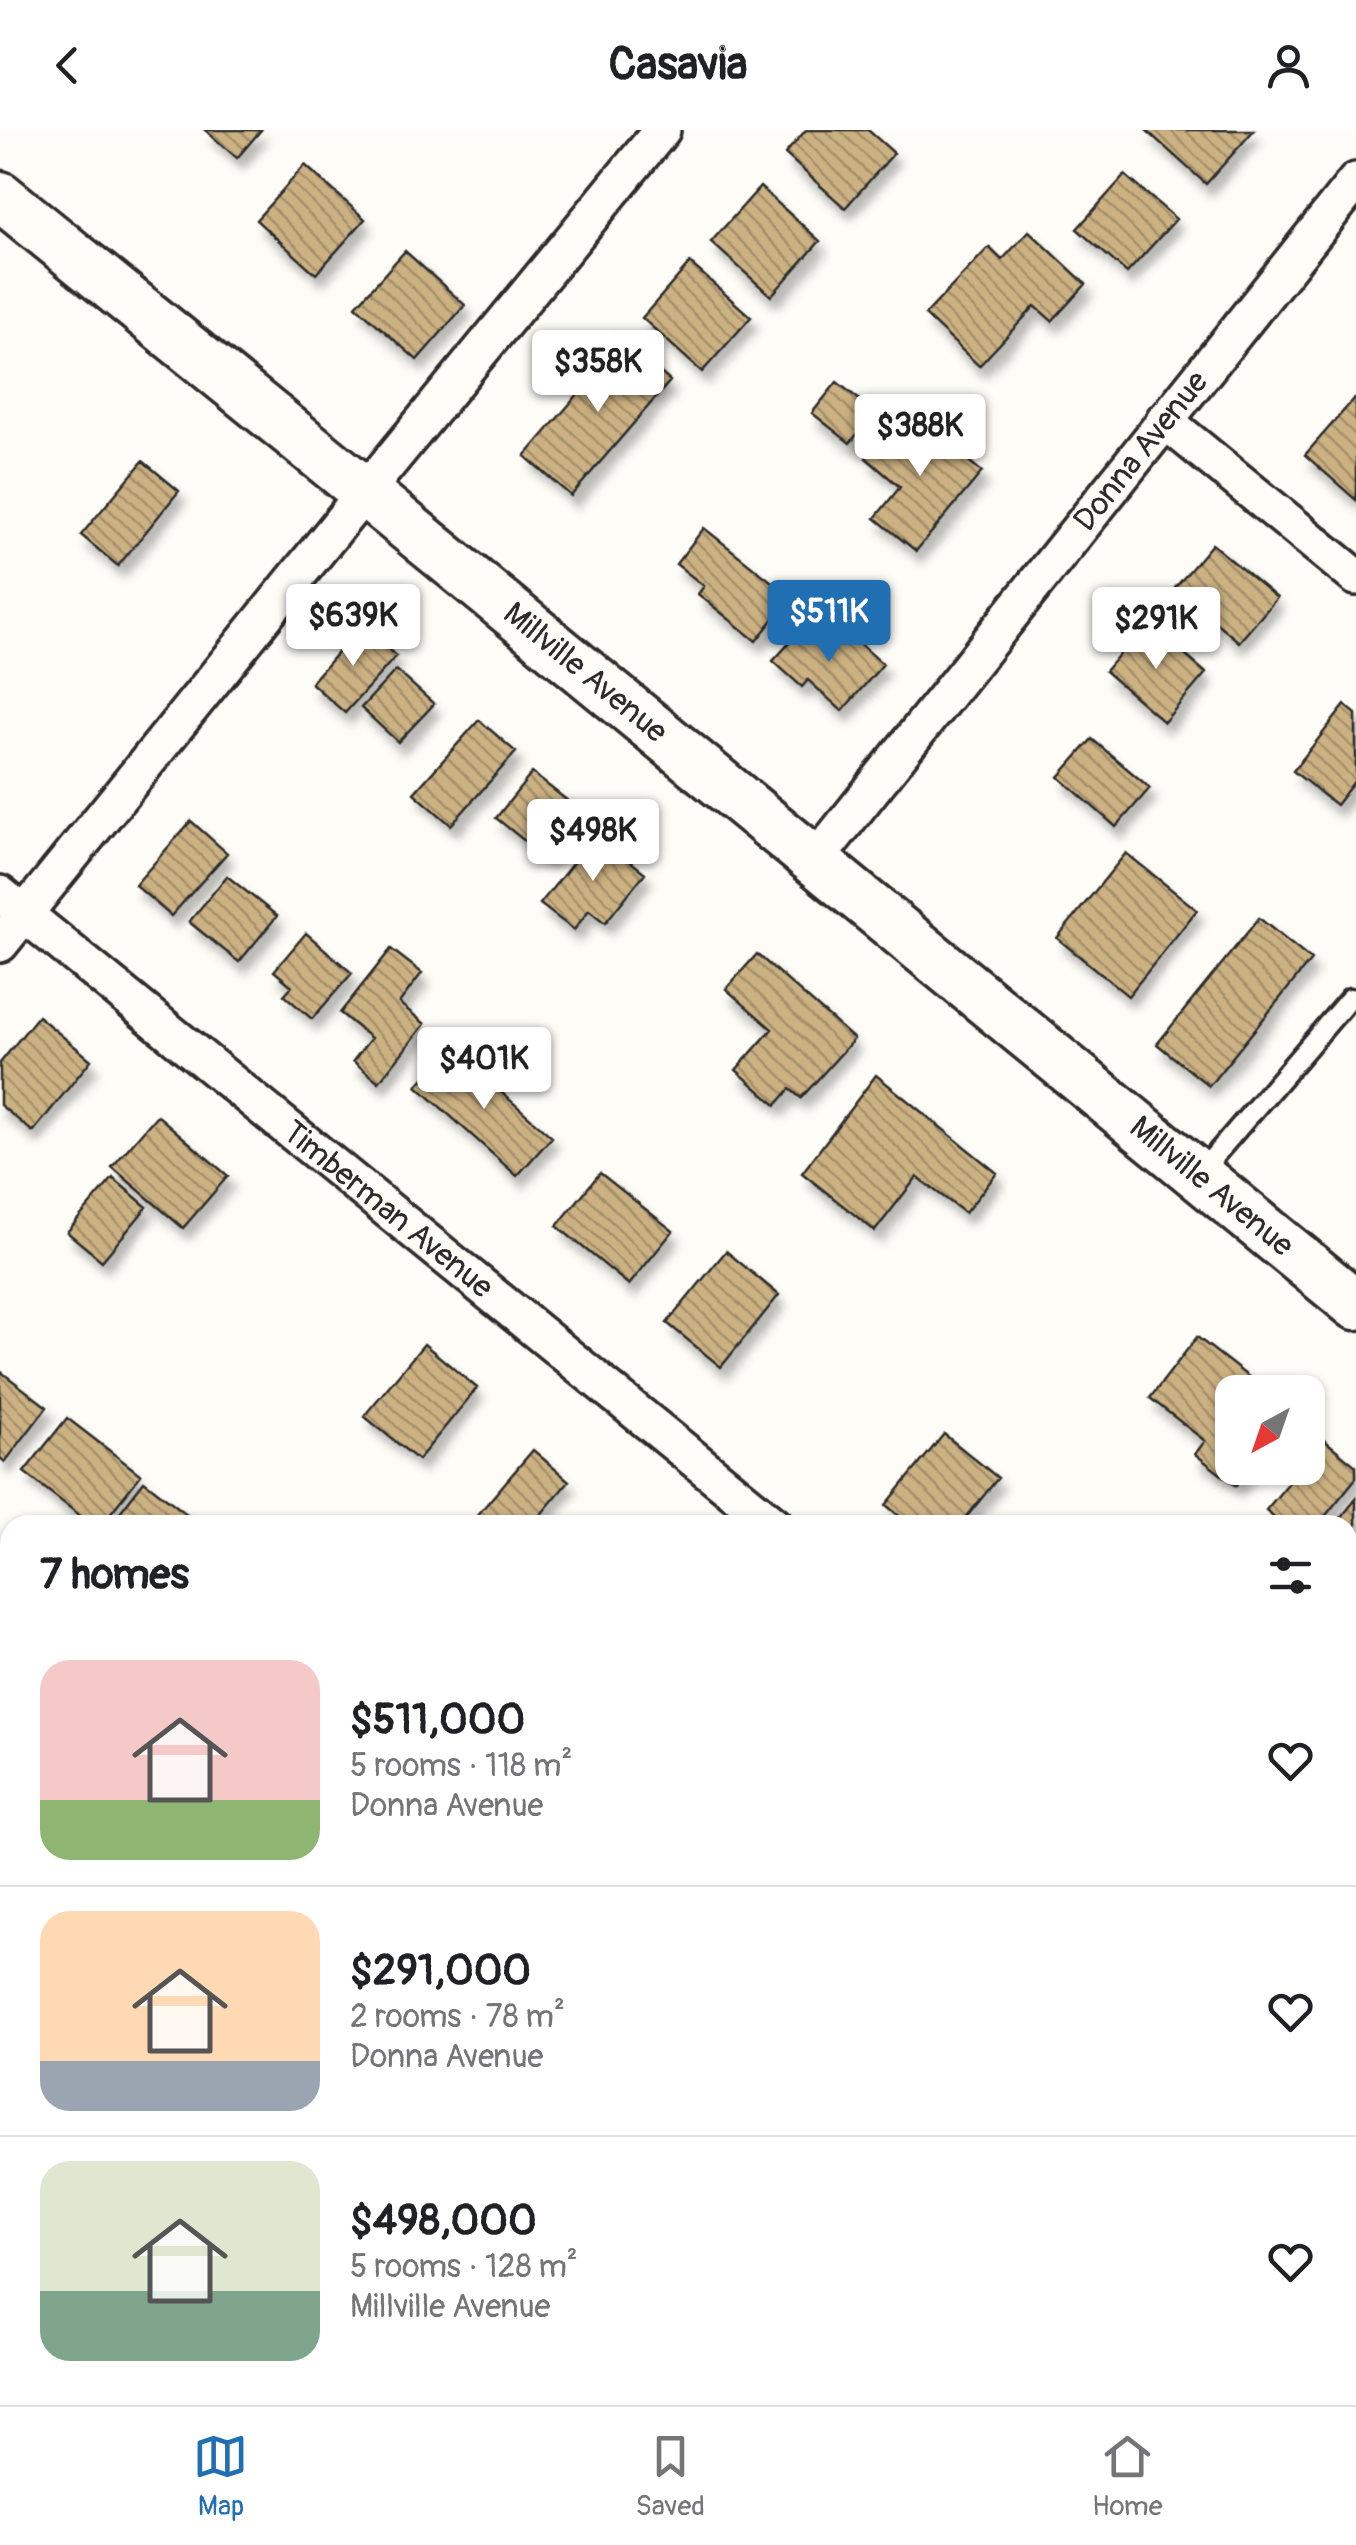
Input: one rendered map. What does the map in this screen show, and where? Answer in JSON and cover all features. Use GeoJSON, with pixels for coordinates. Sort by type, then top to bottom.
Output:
{"type":"FeatureCollection","features":[{"type":"Feature","properties":{"kind":"main road","name":"Millville Avenue"},"geometry":{"type":"LineString","coordinates":[[0,196],[1356,1305]]}},
{"type":"Feature","properties":{"kind":"street"},"geometry":{"type":"LineString","coordinates":[[0,944],[12,904],[365,492],[662,130]]}},
{"type":"Feature","properties":{"kind":"street","name":"Donna Avenue"},"geometry":{"type":"LineString","coordinates":[[814,862],[1356,181]]}},
{"type":"Feature","properties":{"kind":"street"},"geometry":{"type":"LineString","coordinates":[[1164,420],[1356,577]]}},
{"type":"Feature","properties":{"kind":"street","name":"Timberman Avenue"},"geometry":{"type":"LineString","coordinates":[[12,904],[763,1515]]}},
{"type":"Feature","properties":{"kind":"lane"},"geometry":{"type":"LineString","coordinates":[[1198,1176],[1350,998]]}},
{"type":"Feature","properties":{"kind":"building"},"geometry":{"type":"Polygon","coordinates":[[[205,130],[261,130],[237,158],[205,130]]]}},
{"type":"Feature","properties":{"kind":"building"},"geometry":{"type":"Polygon","coordinates":[[[806,130],[868,130],[894,153],[845,208],[785,154],[806,130]]]}},
{"type":"Feature","properties":{"kind":"building"},"geometry":{"type":"Polygon","coordinates":[[[1146,130],[1254,130],[1206,184],[1146,130]]]}},
{"type":"Feature","properties":{"kind":"building"},"geometry":{"type":"Polygon","coordinates":[[[305,165],[365,219],[316,274],[256,220],[305,165]]]}},
{"type":"Feature","properties":{"kind":"building"},"geometry":{"type":"Polygon","coordinates":[[[1125,175],[1176,219],[1127,273],[1077,229],[1125,175]]]}},
{"type":"Feature","properties":{"kind":"building"},"geometry":{"type":"Polygon","coordinates":[[[760,187],[820,241],[771,296],[711,242],[760,187]]]}},
{"type":"Feature","properties":{"kind":"building"},"geometry":{"type":"Polygon","coordinates":[[[1029,231],[1086,284],[1052,321],[1035,306],[979,366],[925,315],[989,247],[1002,260],[1029,231]]]}},
{"type":"Feature","properties":{"kind":"building"},"geometry":{"type":"Polygon","coordinates":[[[405,251],[465,305],[417,360],[356,306],[405,251]]]}},
{"type":"Feature","properties":{"kind":"building"},"geometry":{"type":"Polygon","coordinates":[[[690,263],[751,317],[702,372],[642,318],[690,263]]]}},
{"type":"Feature","properties":{"kind":"building"},"geometry":{"type":"Polygon","coordinates":[[[614,332],[670,381],[571,496],[525,456],[598,371],[588,363],[614,332]]]}},
{"type":"Feature","properties":{"kind":"building"},"geometry":{"type":"Polygon","coordinates":[[[837,382],[875,412],[850,443],[812,413],[837,382]]]}},
{"type":"Feature","properties":{"kind":"building"},"geometry":{"type":"Polygon","coordinates":[[[1356,401],[1356,500],[1305,455],[1356,401]]]}},
{"type":"Feature","properties":{"kind":"building"},"geometry":{"type":"Polygon","coordinates":[[[906,409],[982,472],[916,551],[875,518],[900,487],[866,458],[906,409]]]}},
{"type":"Feature","properties":{"kind":"building"},"geometry":{"type":"Polygon","coordinates":[[[143,461],[179,491],[118,566],[81,535],[143,461]]]}},
{"type":"Feature","properties":{"kind":"building"},"geometry":{"type":"Polygon","coordinates":[[[704,528],[791,597],[756,641],[698,594],[704,586],[676,564],[704,528]]]}},
{"type":"Feature","properties":{"kind":"building"},"geometry":{"type":"Polygon","coordinates":[[[1212,544],[1277,598],[1239,642],[1175,588],[1212,544]]]}},
{"type":"Feature","properties":{"kind":"building"},"geometry":{"type":"Polygon","coordinates":[[[1147,622],[1206,673],[1164,722],[1105,671],[1147,622]]]}},
{"type":"Feature","properties":{"kind":"building"},"geometry":{"type":"Polygon","coordinates":[[[361,625],[396,656],[345,713],[311,683],[361,625]]]}},
{"type":"Feature","properties":{"kind":"building"},"geometry":{"type":"Polygon","coordinates":[[[804,627],[827,647],[842,628],[883,664],[842,711],[808,680],[802,687],[773,661],[804,627]]]}},
{"type":"Feature","properties":{"kind":"building"},"geometry":{"type":"Polygon","coordinates":[[[396,670],[434,704],[398,742],[361,708],[396,670]]]}},
{"type":"Feature","properties":{"kind":"building"},"geometry":{"type":"Polygon","coordinates":[[[1345,705],[1356,714],[1356,779],[1336,805],[1293,771],[1345,705]]]}},
{"type":"Feature","properties":{"kind":"building"},"geometry":{"type":"Polygon","coordinates":[[[479,720],[516,752],[451,825],[414,793],[479,720]]]}},
{"type":"Feature","properties":{"kind":"building"},"geometry":{"type":"Polygon","coordinates":[[[1092,739],[1150,788],[1116,827],[1059,777],[1092,739]]]}},
{"type":"Feature","properties":{"kind":"building"},"geometry":{"type":"Polygon","coordinates":[[[532,773],[582,812],[546,858],[496,818],[532,773]]]}},
{"type":"Feature","properties":{"kind":"building"},"geometry":{"type":"Polygon","coordinates":[[[191,821],[227,853],[171,916],[135,885],[191,821]]]}},
{"type":"Feature","properties":{"kind":"building"},"geometry":{"type":"Polygon","coordinates":[[[596,834],[645,873],[605,923],[589,910],[574,930],[540,904],[596,834]]]}},
{"type":"Feature","properties":{"kind":"building"},"geometry":{"type":"Polygon","coordinates":[[[1126,853],[1197,910],[1128,996],[1057,938],[1126,853]]]}},
{"type":"Feature","properties":{"kind":"building"},"geometry":{"type":"Polygon","coordinates":[[[227,876],[277,916],[239,962],[189,922],[227,876]]]}},
{"type":"Feature","properties":{"kind":"building"},"geometry":{"type":"Polygon","coordinates":[[[1259,918],[1311,960],[1209,1086],[1157,1044],[1259,918]]]}},
{"type":"Feature","properties":{"kind":"building"},"geometry":{"type":"Polygon","coordinates":[[[306,933],[352,973],[312,1019],[284,995],[292,986],[274,971],[306,933]]]}},
{"type":"Feature","properties":{"kind":"building"},"geometry":{"type":"Polygon","coordinates":[[[391,949],[422,973],[399,1003],[425,1024],[379,1082],[353,1061],[371,1038],[340,1013],[391,949]]]}},
{"type":"Feature","properties":{"kind":"building"},"geometry":{"type":"Polygon","coordinates":[[[757,954],[854,1039],[801,1098],[790,1089],[776,1105],[736,1070],[772,1029],[726,989],[757,954]]]}},
{"type":"Feature","properties":{"kind":"building"},"geometry":{"type":"Polygon","coordinates":[[[38,1016],[91,1060],[33,1132],[0,1105],[0,1063],[38,1016]]]}},
{"type":"Feature","properties":{"kind":"building"},"geometry":{"type":"Polygon","coordinates":[[[451,1048],[552,1137],[517,1176],[417,1086],[451,1048]]]}},
{"type":"Feature","properties":{"kind":"building"},"geometry":{"type":"Polygon","coordinates":[[[876,1075],[997,1173],[965,1213],[917,1177],[875,1231],[802,1173],[876,1075]]]}},
{"type":"Feature","properties":{"kind":"building"},"geometry":{"type":"Polygon","coordinates":[[[157,1115],[228,1176],[183,1228],[112,1167],[157,1115]]]}},
{"type":"Feature","properties":{"kind":"building"},"geometry":{"type":"Polygon","coordinates":[[[600,1173],[673,1231],[629,1285],[557,1226],[600,1173]]]}},
{"type":"Feature","properties":{"kind":"building"},"geometry":{"type":"Polygon","coordinates":[[[113,1178],[147,1207],[102,1261],[67,1232],[113,1178]]]}},
{"type":"Feature","properties":{"kind":"building"},"geometry":{"type":"Polygon","coordinates":[[[726,1251],[779,1295],[721,1367],[667,1323],[726,1251]]]}},
{"type":"Feature","properties":{"kind":"building"},"geometry":{"type":"Polygon","coordinates":[[[1197,1337],[1246,1375],[1215,1375],[1215,1470],[1195,1454],[1205,1441],[1150,1398],[1197,1337]]]}},
{"type":"Feature","properties":{"kind":"building"},"geometry":{"type":"Polygon","coordinates":[[[424,1344],[477,1388],[418,1460],[364,1416],[424,1344]]]}},
{"type":"Feature","properties":{"kind":"building"},"geometry":{"type":"Polygon","coordinates":[[[0,1371],[47,1407],[5,1462],[0,1458],[0,1371]]]}},
{"type":"Feature","properties":{"kind":"building"},"geometry":{"type":"Polygon","coordinates":[[[67,1418],[141,1475],[109,1515],[79,1515],[24,1472],[67,1418]]]}},
{"type":"Feature","properties":{"kind":"building"},"geometry":{"type":"Polygon","coordinates":[[[944,1434],[998,1478],[968,1515],[898,1515],[886,1505],[944,1434]]]}},
{"type":"Feature","properties":{"kind":"building"},"geometry":{"type":"Polygon","coordinates":[[[1325,1441],[1356,1466],[1356,1478],[1326,1515],[1272,1515],[1266,1510],[1287,1485],[1325,1485],[1325,1441]]]}},
{"type":"Feature","properties":{"kind":"building"},"geometry":{"type":"Polygon","coordinates":[[[533,1450],[569,1481],[540,1515],[478,1515],[533,1450]]]}},
{"type":"Feature","properties":{"kind":"building"},"geometry":{"type":"Polygon","coordinates":[[[144,1481],[188,1515],[118,1515],[144,1481]]]}},
{"type":"Feature","properties":{"kind":"building"},"geometry":{"type":"Polygon","coordinates":[[[1356,1499],[1356,1515],[1343,1515],[1356,1499]]]}}]}
